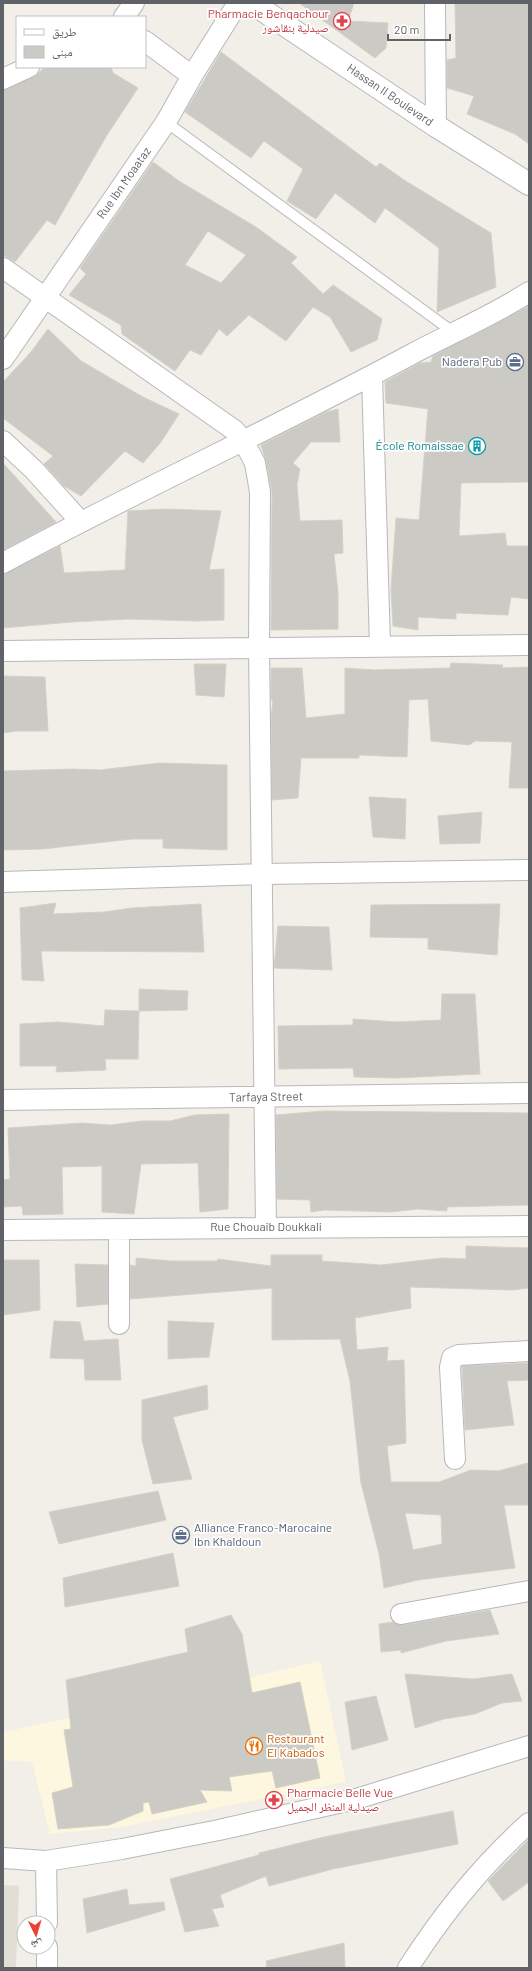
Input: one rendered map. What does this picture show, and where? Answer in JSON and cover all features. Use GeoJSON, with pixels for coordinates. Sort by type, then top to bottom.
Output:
{"type":"FeatureCollection","features":[{"type":"Feature","properties":{"kind":"main road","name":"Hassan II Boulevard"},"geometry":{"type":"LineString","coordinates":[[252,3],[436,126],[529,184]]}},
{"type":"Feature","properties":{"kind":"street"},"geometry":{"type":"LineString","coordinates":[[125,16],[134,3]]}},
{"type":"Feature","properties":{"kind":"street","name":"Rue Ibn Moaataz"},"geometry":{"type":"LineString","coordinates":[[3,359],[166,122],[192,76],[238,3]]}},
{"type":"Feature","properties":{"kind":"street"},"geometry":{"type":"LineString","coordinates":[[435,3],[436,126]]}},
{"type":"Feature","properties":{"kind":"street"},"geometry":{"type":"LineString","coordinates":[[146,42],[192,76]]}},
{"type":"Feature","properties":{"kind":"street"},"geometry":{"type":"LineString","coordinates":[[3,79],[27,68]]}},
{"type":"Feature","properties":{"kind":"street"},"geometry":{"type":"LineString","coordinates":[[3,268],[46,296],[224,422],[243,440],[255,462],[259,478],[259,647],[263,874],[266,1227]]}},
{"type":"Feature","properties":{"kind":"street"},"geometry":{"type":"LineString","coordinates":[[3,563],[80,521],[372,376],[453,332],[485,318],[529,292]]}},
{"type":"Feature","properties":{"kind":"street"},"geometry":{"type":"LineString","coordinates":[[372,376],[380,645]]}},
{"type":"Feature","properties":{"kind":"street"},"geometry":{"type":"LineString","coordinates":[[3,441],[29,465],[80,521]]}},
{"type":"Feature","properties":{"kind":"street"},"geometry":{"type":"LineString","coordinates":[[3,651],[529,644]]}},
{"type":"Feature","properties":{"kind":"street"},"geometry":{"type":"LineString","coordinates":[[3,882],[263,874],[529,870]]}},
{"type":"Feature","properties":{"kind":"street","name":"Tarfaya Street"},"geometry":{"type":"LineString","coordinates":[[3,1100],[529,1093]]}},
{"type":"Feature","properties":{"kind":"street","name":"Rue Chouaib Doukkali"},"geometry":{"type":"LineString","coordinates":[[3,1230],[529,1226]]}},
{"type":"Feature","properties":{"kind":"street"},"geometry":{"type":"LineString","coordinates":[[119,1229],[119,1324]]}},
{"type":"Feature","properties":{"kind":"street"},"geometry":{"type":"LineString","coordinates":[[455,1459],[450,1367],[452,1358],[459,1355],[529,1351]]}},
{"type":"Feature","properties":{"kind":"street"},"geometry":{"type":"LineString","coordinates":[[401,1614],[529,1591]]}},
{"type":"Feature","properties":{"kind":"street"},"geometry":{"type":"LineString","coordinates":[[3,1858],[46,1861],[122,1849],[220,1830],[356,1799],[529,1746]]}},
{"type":"Feature","properties":{"kind":"street"},"geometry":{"type":"LineString","coordinates":[[408,1968],[453,1904],[485,1866],[529,1823]]}},
{"type":"Feature","properties":{"kind":"street"},"geometry":{"type":"LineString","coordinates":[[46,1861],[47,1915]]}},
{"type":"Feature","properties":{"kind":"street"},"geometry":{"type":"LineString","coordinates":[[47,1955],[47,1968]]}},
{"type":"Feature","properties":{"kind":"lane"},"geometry":{"type":"LineString","coordinates":[[166,122],[453,332]]}},
{"type":"Feature","properties":{"kind":"shaded area"},"geometry":{"type":"Polygon","coordinates":[[[320,1661],[346,1782],[122,1827],[50,1834],[32,1762],[3,1760],[3,1732],[150,1701],[320,1661]]]}},
{"type":"Feature","properties":{"kind":"shaded area"},"geometry":{"type":"Polygon","coordinates":[[[3,1885],[19,1886],[18,1915],[16,1915],[16,1968],[3,1968],[3,1885]]]}},
{"type":"Feature","properties":{"kind":"building"},"geometry":{"type":"Polygon","coordinates":[[[299,3],[354,3],[348,21],[388,23],[386,48],[375,58],[299,3]]]}},
{"type":"Feature","properties":{"kind":"building"},"geometry":{"type":"Polygon","coordinates":[[[455,3],[529,3],[529,144],[515,134],[467,114],[474,96],[447,88],[447,60],[456,58],[455,3]]]}},
{"type":"Feature","properties":{"kind":"building"},"geometry":{"type":"Polygon","coordinates":[[[221,52],[376,167],[380,163],[404,180],[491,233],[496,287],[437,312],[439,248],[415,230],[385,208],[375,223],[335,193],[316,219],[287,201],[303,169],[264,141],[251,158],[185,112],[221,52]]]}},
{"type":"Feature","properties":{"kind":"building"},"geometry":{"type":"Polygon","coordinates":[[[44,68],[111,68],[113,73],[138,88],[107,135],[55,225],[47,220],[15,262],[3,255],[3,90],[34,77],[44,68]]]}},
{"type":"Feature","properties":{"kind":"building"},"geometry":{"type":"Polygon","coordinates":[[[153,162],[179,181],[256,227],[297,257],[291,263],[323,294],[333,285],[382,319],[377,340],[351,352],[330,317],[313,307],[286,341],[249,315],[227,336],[219,329],[201,355],[190,350],[175,371],[122,334],[121,325],[69,295],[86,274],[80,268],[153,162]],[[208,231],[185,265],[221,283],[246,255],[208,231]]]}},
{"type":"Feature","properties":{"kind":"building"},"geometry":{"type":"Polygon","coordinates":[[[529,306],[529,482],[461,483],[459,536],[505,533],[507,546],[529,546],[529,599],[511,597],[508,615],[456,613],[456,619],[418,617],[418,630],[393,626],[391,589],[396,518],[419,520],[428,409],[386,403],[385,382],[420,363],[431,362],[433,356],[529,306]]]}},
{"type":"Feature","properties":{"kind":"building"},"geometry":{"type":"Polygon","coordinates":[[[48,329],[81,361],[143,397],[179,414],[161,442],[143,463],[125,451],[81,496],[64,486],[44,464],[53,456],[3,418],[3,382],[31,352],[48,329]]]}},
{"type":"Feature","properties":{"kind":"building"},"geometry":{"type":"Polygon","coordinates":[[[338,409],[340,442],[311,442],[293,463],[300,469],[297,484],[300,521],[342,520],[343,553],[334,554],[338,593],[338,629],[271,630],[272,492],[266,461],[261,445],[326,412],[338,409]]]}},
{"type":"Feature","properties":{"kind":"building"},"geometry":{"type":"Polygon","coordinates":[[[3,463],[56,522],[3,550],[3,463]]]}},
{"type":"Feature","properties":{"kind":"building"},"geometry":{"type":"Polygon","coordinates":[[[165,509],[221,511],[209,570],[224,569],[224,620],[197,621],[129,619],[3,628],[3,574],[60,546],[64,573],[125,570],[128,511],[165,509]]]}},
{"type":"Feature","properties":{"kind":"building"},"geometry":{"type":"Polygon","coordinates":[[[451,663],[503,665],[502,668],[529,667],[529,788],[509,788],[512,742],[475,741],[469,745],[431,741],[428,699],[409,700],[407,757],[359,755],[359,758],[301,758],[298,798],[272,800],[271,718],[273,700],[271,700],[271,668],[302,668],[306,718],[345,714],[345,668],[374,670],[450,668],[451,663]]]}},
{"type":"Feature","properties":{"kind":"building"},"geometry":{"type":"Polygon","coordinates":[[[194,664],[226,664],[224,697],[196,695],[194,664]]]}},
{"type":"Feature","properties":{"kind":"building"},"geometry":{"type":"Polygon","coordinates":[[[3,676],[45,677],[48,731],[17,731],[3,733],[3,676]]]}},
{"type":"Feature","properties":{"kind":"building"},"geometry":{"type":"Polygon","coordinates":[[[159,763],[227,765],[227,850],[163,848],[163,839],[132,839],[43,849],[3,850],[3,771],[73,769],[100,770],[159,763]]]}},
{"type":"Feature","properties":{"kind":"building"},"geometry":{"type":"Polygon","coordinates":[[[369,797],[406,799],[405,839],[373,837],[369,797]]]}},
{"type":"Feature","properties":{"kind":"building"},"geometry":{"type":"Polygon","coordinates":[[[482,812],[480,843],[440,844],[438,816],[482,812]]]}},
{"type":"Feature","properties":{"kind":"building"},"geometry":{"type":"Polygon","coordinates":[[[56,903],[53,914],[104,912],[132,908],[201,904],[204,952],[41,951],[44,981],[22,980],[20,908],[56,903]]]}},
{"type":"Feature","properties":{"kind":"building"},"geometry":{"type":"Polygon","coordinates":[[[500,904],[497,955],[428,949],[428,938],[370,937],[371,905],[500,904]]]}},
{"type":"Feature","properties":{"kind":"building"},"geometry":{"type":"Polygon","coordinates":[[[278,926],[329,927],[332,970],[274,968],[278,926]]]}},
{"type":"Feature","properties":{"kind":"building"},"geometry":{"type":"Polygon","coordinates":[[[139,989],[188,991],[187,1010],[139,1011],[139,989]]]}},
{"type":"Feature","properties":{"kind":"building"},"geometry":{"type":"Polygon","coordinates":[[[442,994],[475,994],[480,1074],[396,1078],[354,1077],[353,1068],[279,1069],[278,1026],[353,1025],[353,1019],[397,1022],[441,1020],[442,994]]]}},
{"type":"Feature","properties":{"kind":"building"},"geometry":{"type":"Polygon","coordinates":[[[105,1010],[139,1011],[138,1059],[105,1059],[106,1070],[56,1072],[57,1066],[20,1066],[20,1024],[58,1022],[104,1026],[105,1010]]]}},
{"type":"Feature","properties":{"kind":"building"},"geometry":{"type":"Polygon","coordinates":[[[324,1111],[529,1113],[529,1205],[447,1207],[447,1211],[418,1209],[390,1212],[324,1210],[311,1212],[310,1200],[277,1199],[276,1115],[324,1111]]]}},
{"type":"Feature","properties":{"kind":"building"},"geometry":{"type":"Polygon","coordinates":[[[229,1114],[228,1209],[200,1212],[198,1163],[141,1164],[134,1214],[102,1212],[102,1166],[62,1167],[63,1214],[23,1215],[22,1206],[3,1207],[3,1180],[10,1179],[8,1128],[82,1123],[110,1125],[142,1121],[170,1121],[195,1115],[229,1114]]]}},
{"type":"Feature","properties":{"kind":"building"},"geometry":{"type":"Polygon","coordinates":[[[466,1246],[529,1248],[529,1288],[512,1290],[410,1287],[411,1308],[355,1318],[357,1350],[388,1347],[387,1361],[404,1360],[406,1443],[387,1446],[391,1482],[439,1482],[471,1470],[498,1471],[528,1463],[529,1505],[504,1505],[515,1568],[418,1580],[384,1588],[379,1554],[361,1483],[350,1381],[340,1339],[272,1340],[272,1288],[130,1299],[130,1265],[136,1266],[136,1258],[171,1261],[217,1261],[218,1259],[271,1266],[271,1255],[322,1255],[322,1261],[381,1265],[442,1258],[466,1259],[466,1246]],[[405,1513],[413,1550],[442,1544],[441,1515],[405,1513]]]}},
{"type":"Feature","properties":{"kind":"building"},"geometry":{"type":"Polygon","coordinates":[[[3,1260],[39,1260],[40,1310],[3,1315],[3,1260]]]}},
{"type":"Feature","properties":{"kind":"building"},"geometry":{"type":"Polygon","coordinates":[[[75,1264],[108,1265],[108,1304],[77,1307],[75,1264]]]}},
{"type":"Feature","properties":{"kind":"building"},"geometry":{"type":"Polygon","coordinates":[[[54,1321],[80,1322],[84,1341],[118,1339],[121,1380],[85,1380],[84,1359],[50,1358],[54,1321]]]}},
{"type":"Feature","properties":{"kind":"building"},"geometry":{"type":"Polygon","coordinates":[[[168,1321],[214,1323],[209,1357],[168,1359],[168,1321]]]}},
{"type":"Feature","properties":{"kind":"building"},"geometry":{"type":"Polygon","coordinates":[[[529,1363],[529,1380],[507,1381],[514,1425],[465,1430],[462,1366],[529,1363]]]}},
{"type":"Feature","properties":{"kind":"building"},"geometry":{"type":"Polygon","coordinates":[[[207,1385],[208,1409],[173,1417],[192,1479],[153,1484],[142,1440],[142,1400],[207,1385]]]}},
{"type":"Feature","properties":{"kind":"building"},"geometry":{"type":"Polygon","coordinates":[[[158,1491],[166,1520],[59,1544],[49,1512],[158,1491]]]}},
{"type":"Feature","properties":{"kind":"building"},"geometry":{"type":"Polygon","coordinates":[[[173,1553],[179,1586],[65,1607],[63,1578],[173,1553]]]}},
{"type":"Feature","properties":{"kind":"building"},"geometry":{"type":"Polygon","coordinates":[[[490,1610],[499,1634],[446,1641],[401,1653],[401,1650],[381,1652],[379,1624],[393,1622],[403,1625],[490,1610]]]}},
{"type":"Feature","properties":{"kind":"building"},"geometry":{"type":"Polygon","coordinates":[[[231,1615],[242,1634],[252,1693],[300,1682],[320,1778],[276,1788],[272,1771],[229,1777],[232,1791],[200,1790],[207,1802],[152,1814],[149,1802],[143,1803],[143,1811],[109,1825],[58,1829],[52,1793],[73,1787],[64,1730],[71,1729],[66,1680],[188,1652],[185,1629],[231,1615]]]}},
{"type":"Feature","properties":{"kind":"building"},"geometry":{"type":"Polygon","coordinates":[[[405,1674],[473,1679],[512,1674],[522,1701],[502,1703],[475,1714],[444,1719],[415,1728],[405,1674]]]}},
{"type":"Feature","properties":{"kind":"building"},"geometry":{"type":"Polygon","coordinates":[[[376,1696],[388,1740],[352,1750],[345,1702],[376,1696]]]}},
{"type":"Feature","properties":{"kind":"building"},"geometry":{"type":"Polygon","coordinates":[[[453,1811],[458,1844],[333,1869],[269,1886],[266,1876],[220,1895],[224,1907],[212,1909],[219,1926],[185,1932],[170,1879],[259,1855],[259,1853],[324,1837],[453,1811]]]}},
{"type":"Feature","properties":{"kind":"building"},"geometry":{"type":"Polygon","coordinates":[[[529,1839],[529,1882],[503,1901],[488,1881],[529,1839]]]}},
{"type":"Feature","properties":{"kind":"building"},"geometry":{"type":"Polygon","coordinates":[[[127,1889],[129,1905],[164,1902],[165,1910],[87,1933],[83,1899],[127,1889]]]}},
{"type":"Feature","properties":{"kind":"building"},"geometry":{"type":"Polygon","coordinates":[[[344,1943],[345,1968],[267,1968],[266,1961],[344,1943]]]}},
{"type":"Feature","properties":{"kind":"place","name":"Pharmacie Benqachour صيدلية بنقاشور"},"geometry":{"type":"Point","coordinates":[342,21]}},
{"type":"Feature","properties":{"kind":"place","name":"Nadera Pub"},"geometry":{"type":"Point","coordinates":[515,362]}},
{"type":"Feature","properties":{"kind":"place","name":"École Romaissae"},"geometry":{"type":"Point","coordinates":[477,446]}},
{"type":"Feature","properties":{"kind":"place","name":"Alliance Franco-Marocaine Ibn Khaldoun"},"geometry":{"type":"Point","coordinates":[181,1535]}},
{"type":"Feature","properties":{"kind":"place","name":"Restaurant El Kabados"},"geometry":{"type":"Point","coordinates":[254,1746]}},
{"type":"Feature","properties":{"kind":"place","name":"Pharmacie Belle Vue صيدلية المنظر الجميل"},"geometry":{"type":"Point","coordinates":[274,1800]}}]}
